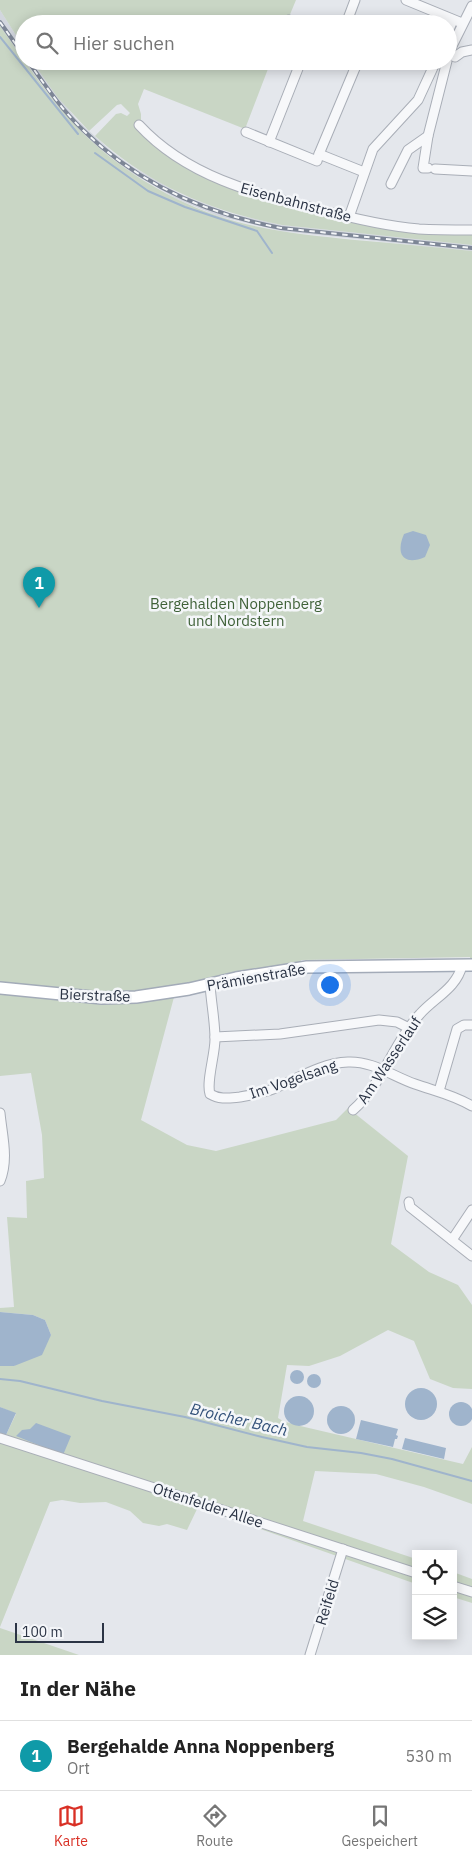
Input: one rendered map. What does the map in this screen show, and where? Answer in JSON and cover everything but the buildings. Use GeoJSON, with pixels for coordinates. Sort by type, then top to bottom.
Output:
{"type":"FeatureCollection","features":[{"type":"Feature","properties":{"kind":"main road","name":"Prämienstraße"},"geometry":{"type":"LineString","coordinates":[[189,988],[282,970],[467,965]]}},
{"type":"Feature","properties":{"kind":"main road","name":"Bierstraße"},"geometry":{"type":"LineString","coordinates":[[0,988],[102,998],[136,997],[189,988]]}},
{"type":"Feature","properties":{"kind":"street"},"geometry":{"type":"LineString","coordinates":[[349,15],[355,0]]}},
{"type":"Feature","properties":{"kind":"street"},"geometry":{"type":"LineString","coordinates":[[406,0],[450,15]]}},
{"type":"Feature","properties":{"kind":"street"},"geometry":{"type":"LineString","coordinates":[[457,38],[472,6]]}},
{"type":"Feature","properties":{"kind":"street"},"geometry":{"type":"LineString","coordinates":[[457,55],[472,50]]}},
{"type":"Feature","properties":{"kind":"street"},"geometry":{"type":"LineString","coordinates":[[269,142],[297,70]]}},
{"type":"Feature","properties":{"kind":"street"},"geometry":{"type":"LineString","coordinates":[[246,132],[317,161],[354,70]]}},
{"type":"Feature","properties":{"kind":"street"},"geometry":{"type":"LineString","coordinates":[[349,217],[373,149],[418,100],[432,70]]}},
{"type":"Feature","properties":{"kind":"street"},"geometry":{"type":"LineString","coordinates":[[446,70],[428,136],[424,168],[472,172]]}},
{"type":"Feature","properties":{"kind":"street","name":"Eisenbahnstraße"},"geometry":{"type":"LineString","coordinates":[[139,125],[154,141],[177,158],[219,180],[283,202],[349,217],[418,229],[472,230]]}},
{"type":"Feature","properties":{"kind":"street"},"geometry":{"type":"LineString","coordinates":[[391,184],[408,150],[428,136]]}},
{"type":"Feature","properties":{"kind":"street"},"geometry":{"type":"LineString","coordinates":[[320,154],[364,172]]}},
{"type":"Feature","properties":{"kind":"street","name":"Am Wasserlauf"},"geometry":{"type":"LineString","coordinates":[[353,1110],[365,1097],[420,1014],[457,980],[467,965]]}},
{"type":"Feature","properties":{"kind":"street"},"geometry":{"type":"LineString","coordinates":[[210,984],[215,1037],[280,1034],[379,1020],[397,1022],[409,1028]]}},
{"type":"Feature","properties":{"kind":"street"},"geometry":{"type":"LineString","coordinates":[[439,1091],[457,1029],[464,1025],[472,1025]]}},
{"type":"Feature","properties":{"kind":"street","name":"Im Vogelsang"},"geometry":{"type":"LineString","coordinates":[[215,1037],[213,1065],[208,1088],[210,1094],[217,1098],[256,1094],[338,1062],[361,1062],[383,1069]]}},
{"type":"Feature","properties":{"kind":"street"},"geometry":{"type":"LineString","coordinates":[[383,1069],[414,1084],[458,1098],[472,1106]]}},
{"type":"Feature","properties":{"kind":"street"},"geometry":{"type":"LineString","coordinates":[[0,1113],[5,1157],[4,1172],[0,1180]]}},
{"type":"Feature","properties":{"kind":"street"},"geometry":{"type":"LineString","coordinates":[[409,1202],[410,1208],[472,1256]]}},
{"type":"Feature","properties":{"kind":"street"},"geometry":{"type":"LineString","coordinates":[[452,1240],[472,1210]]}},
{"type":"Feature","properties":{"kind":"street","name":"Ottenfelder Allee"},"geometry":{"type":"LineString","coordinates":[[0,1438],[412,1572]]}},
{"type":"Feature","properties":{"kind":"street","name":"Reifeld"},"geometry":{"type":"LineString","coordinates":[[310,1655],[343,1549]]}},
{"type":"Feature","properties":{"kind":"street"},"geometry":{"type":"LineString","coordinates":[[457,1587],[472,1592]]}},
{"type":"Feature","properties":{"kind":"shaded area"},"geometry":{"type":"Polygon","coordinates":[[[0,10],[15,34],[15,48],[0,27],[0,10]]]}},
{"type":"Feature","properties":{"kind":"shaded area"},"geometry":{"type":"Polygon","coordinates":[[[31,70],[39,70],[76,119],[111,151],[133,167],[180,194],[229,213],[281,225],[472,245],[472,251],[281,231],[218,216],[177,199],[130,172],[93,143],[63,112],[31,70]]]}},
{"type":"Feature","properties":{"kind":"green space"},"geometry":{"type":"Polygon","coordinates":[[[0,0],[296,0],[290,15],[15,15],[15,34],[0,10],[0,0]]]}},
{"type":"Feature","properties":{"kind":"green space","name":"Bergehalden Noppenberg und Nordstern"},"geometry":{"type":"Polygon","coordinates":[[[0,26],[15,47],[15,70],[32,70],[78,128],[109,156],[161,191],[218,216],[269,229],[338,238],[472,251],[472,960],[470,960],[470,957],[301,960],[300,963],[239,972],[177,986],[141,1120],[187,1145],[216,1151],[336,1120],[348,1108],[408,1156],[391,1244],[429,1272],[458,1285],[472,1305],[472,1389],[453,1388],[430,1379],[414,1341],[388,1330],[340,1356],[309,1366],[287,1365],[278,1418],[296,1425],[463,1464],[472,1447],[472,1504],[424,1487],[376,1474],[315,1471],[303,1521],[412,1558],[412,1583],[198,1507],[187,1530],[167,1524],[159,1526],[143,1523],[130,1511],[106,1502],[80,1503],[62,1500],[50,1502],[0,1627],[0,1433],[6,1435],[16,1414],[0,1407],[0,1366],[14,1366],[51,1335],[45,1320],[33,1315],[0,1312],[0,1308],[14,1307],[7,1217],[27,1218],[26,1181],[44,1178],[42,1135],[31,1073],[0,1076],[0,26]]]}},
{"type":"Feature","properties":{"kind":"green space"},"geometry":{"type":"Polygon","coordinates":[[[38,70],[268,70],[245,129],[144,89],[138,104],[141,114],[141,126],[218,181],[364,223],[472,233],[472,245],[282,225],[205,204],[182,194],[137,169],[95,136],[116,114],[121,113],[127,116],[130,113],[121,104],[117,105],[89,131],[58,98],[38,70]]]}},
{"type":"Feature","properties":{"kind":"green space"},"geometry":{"type":"Polygon","coordinates":[[[457,1573],[472,1579],[472,1603],[457,1598],[457,1573]]]}},
{"type":"Feature","properties":{"kind":"green space"},"geometry":{"type":"Polygon","coordinates":[[[0,1628],[79,1655],[0,1655],[0,1628]]]}},
{"type":"Feature","properties":{"kind":"water"},"geometry":{"type":"Polygon","coordinates":[[[413,531],[426,535],[430,545],[425,557],[412,560],[403,557],[401,541],[404,534],[413,531]]]}},
{"type":"Feature","properties":{"kind":"water"},"geometry":{"type":"Polygon","coordinates":[[[0,1312],[33,1315],[45,1320],[51,1335],[42,1355],[14,1366],[0,1366],[0,1312]]]}},
{"type":"Feature","properties":{"kind":"water"},"geometry":{"type":"Polygon","coordinates":[[[294,1370],[300,1370],[304,1377],[300,1384],[294,1384],[290,1380],[290,1374],[294,1370]]]}},
{"type":"Feature","properties":{"kind":"water"},"geometry":{"type":"Polygon","coordinates":[[[311,1374],[317,1374],[321,1381],[317,1388],[311,1388],[307,1384],[307,1378],[311,1374]]]}},
{"type":"Feature","properties":{"kind":"water"},"geometry":{"type":"Polygon","coordinates":[[[421,1388],[432,1393],[437,1404],[432,1415],[421,1420],[410,1415],[405,1404],[410,1393],[421,1388]]]}},
{"type":"Feature","properties":{"kind":"water"},"geometry":{"type":"Polygon","coordinates":[[[299,1396],[309,1401],[314,1411],[309,1421],[299,1426],[289,1421],[284,1411],[289,1401],[299,1396]]]}},
{"type":"Feature","properties":{"kind":"water"},"geometry":{"type":"Polygon","coordinates":[[[461,1402],[470,1405],[473,1414],[470,1423],[461,1426],[452,1423],[449,1414],[452,1405],[461,1402]]]}},
{"type":"Feature","properties":{"kind":"water"},"geometry":{"type":"Polygon","coordinates":[[[341,1406],[351,1410],[355,1420],[351,1430],[341,1434],[331,1430],[327,1420],[331,1410],[341,1406]]]}},
{"type":"Feature","properties":{"kind":"water"},"geometry":{"type":"Polygon","coordinates":[[[0,1407],[16,1413],[6,1435],[0,1433],[0,1407]]]}},
{"type":"Feature","properties":{"kind":"water"},"geometry":{"type":"Polygon","coordinates":[[[361,1420],[398,1429],[396,1435],[398,1436],[393,1447],[356,1439],[361,1420]]]}},
{"type":"Feature","properties":{"kind":"water"},"geometry":{"type":"Polygon","coordinates":[[[36,1423],[71,1436],[63,1455],[16,1436],[22,1430],[30,1429],[36,1423]]]}},
{"type":"Feature","properties":{"kind":"water"},"geometry":{"type":"Polygon","coordinates":[[[405,1438],[446,1448],[444,1459],[402,1449],[405,1438]]]}},
{"type":"Feature","properties":{"kind":"waterway"},"geometry":{"type":"LineString","coordinates":[[0,37],[15,56]]}},
{"type":"Feature","properties":{"kind":"waterway"},"geometry":{"type":"LineString","coordinates":[[27,70],[78,134]]}},
{"type":"Feature","properties":{"kind":"waterway"},"geometry":{"type":"LineString","coordinates":[[95,153],[148,191],[185,207],[257,231],[272,253]]}},
{"type":"Feature","properties":{"kind":"waterway","name":"Broicher Bach"},"geometry":{"type":"LineString","coordinates":[[0,1379],[20,1381],[102,1401],[185,1417],[307,1447],[361,1453],[392,1459],[472,1481]]}},
{"type":"Feature","properties":{"kind":"railway"},"geometry":{"type":"LineString","coordinates":[[0,22],[15,43]]}},
{"type":"Feature","properties":{"kind":"railway"},"geometry":{"type":"LineString","coordinates":[[34,70],[68,114],[104,149],[150,181],[200,205],[253,222],[281,228],[472,248]]}},
{"type":"Feature","properties":{"kind":"place","name":"Bergehalde Anna Noppenberg"},"geometry":{"type":"Point","coordinates":[39,608]}}]}
